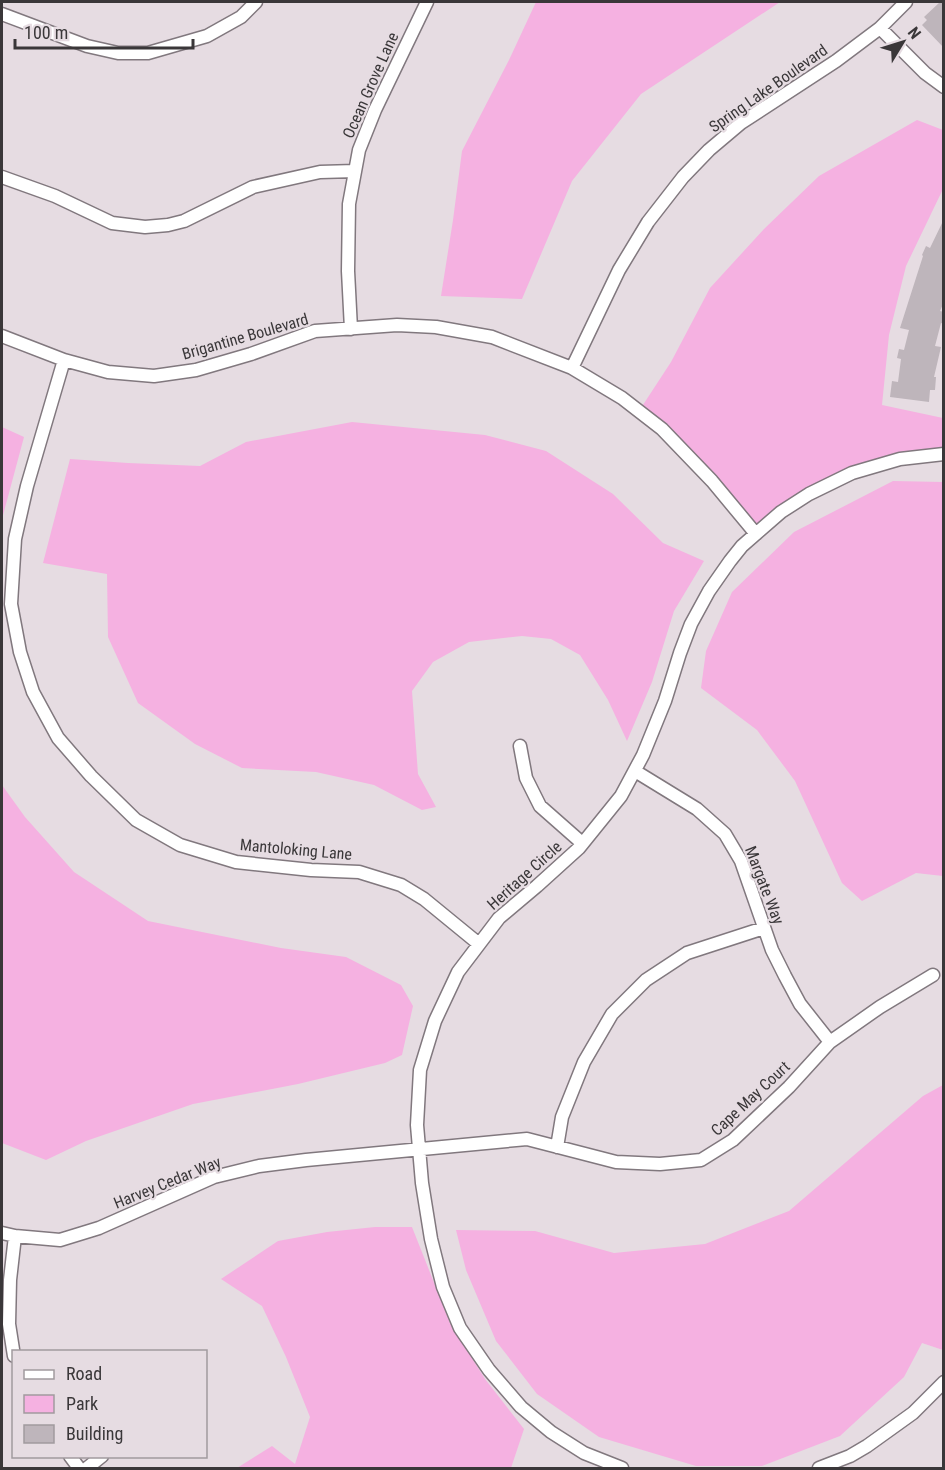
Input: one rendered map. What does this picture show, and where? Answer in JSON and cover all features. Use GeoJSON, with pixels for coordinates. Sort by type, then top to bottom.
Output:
{"type":"FeatureCollection","features":[{"type":"Feature","properties":{"kind":"street"},"geometry":{"type":"LineString","coordinates":[[2,14],[87,46],[118,53],[148,53],[207,36],[241,17],[256,2]]}},
{"type":"Feature","properties":{"kind":"street","name":"Ocean Grove Lane"},"geometry":{"type":"LineString","coordinates":[[351,328],[348,271],[349,204],[358,150],[427,2]]}},
{"type":"Feature","properties":{"kind":"street","name":"Spring Lake Boulevard"},"geometry":{"type":"LineString","coordinates":[[572,368],[619,270],[648,222],[683,177],[709,150],[741,123],[836,61],[880,28],[906,2]]}},
{"type":"Feature","properties":{"kind":"street"},"geometry":{"type":"LineString","coordinates":[[880,28],[925,73],[944,87]]}},
{"type":"Feature","properties":{"kind":"street"},"geometry":{"type":"LineString","coordinates":[[2,177],[55,196],[112,223],[146,228],[184,221],[253,187],[320,172],[355,171]]}},
{"type":"Feature","properties":{"kind":"street","name":"Brigantine Boulevard"},"geometry":{"type":"LineString","coordinates":[[2,336],[64,360],[108,372],[154,376],[196,370],[315,332],[397,325],[436,327],[492,337],[572,368],[622,398],[662,429],[712,481],[756,534]]}},
{"type":"Feature","properties":{"kind":"street","name":"Mantoloking Lane"},"geometry":{"type":"LineString","coordinates":[[64,360],[27,486],[15,539],[6,604],[33,692],[58,738],[90,776],[136,820],[180,845],[236,862],[311,870],[359,872],[401,885],[424,899],[479,944]]}},
{"type":"Feature","properties":{"kind":"street","name":"Heritage Circle"},"geometry":{"type":"LineString","coordinates":[[622,1468],[593,1463],[584,1453],[551,1432],[521,1407],[489,1370],[460,1328],[443,1287],[431,1239],[419,1150],[417,1125],[420,1070],[435,1021],[458,972],[498,918],[537,886],[582,843],[621,796],[643,755],[666,701],[691,624],[709,591],[742,546],[781,512],[809,494],[852,473],[900,459],[944,454]]}},
{"type":"Feature","properties":{"kind":"street"},"geometry":{"type":"LineString","coordinates":[[520,746],[525,778],[540,806],[582,843]]}},
{"type":"Feature","properties":{"kind":"street","name":"Margate Way"},"geometry":{"type":"LineString","coordinates":[[635,771],[697,809],[725,834],[741,861],[772,950],[800,1004],[831,1041]]}},
{"type":"Feature","properties":{"kind":"street"},"geometry":{"type":"LineString","coordinates":[[558,1147],[562,1117],[584,1062],[612,1014],[646,980],[687,953],[764,928]]}},
{"type":"Feature","properties":{"kind":"street","name":"Cape May Court"},"geometry":{"type":"LineString","coordinates":[[419,1150],[527,1139],[616,1162],[660,1164],[701,1160],[733,1140],[789,1087],[831,1041],[880,1007],[933,975]]}},
{"type":"Feature","properties":{"kind":"street","name":"Harvey Cedar Way"},"geometry":{"type":"LineString","coordinates":[[2,1233],[60,1240],[99,1228],[214,1177],[259,1166],[419,1150]]}},
{"type":"Feature","properties":{"kind":"street"},"geometry":{"type":"LineString","coordinates":[[13,1350],[9,1324],[10,1280],[15,1236]]}},
{"type":"Feature","properties":{"kind":"street"},"geometry":{"type":"LineString","coordinates":[[819,1468],[867,1446],[913,1413],[941,1389]]}},
{"type":"Feature","properties":{"kind":"street"},"geometry":{"type":"LineString","coordinates":[[87,1468],[100,1458]]}},
{"type":"Feature","properties":{"kind":"green space"},"geometry":{"type":"Polygon","coordinates":[[[536,2],[780,2],[641,94],[572,181],[522,299],[441,296],[462,151],[536,2]]]}},
{"type":"Feature","properties":{"kind":"green space"},"geometry":{"type":"Polygon","coordinates":[[[917,120],[943,130],[943,189],[906,266],[889,335],[882,405],[943,418],[943,454],[852,473],[756,534],[639,411],[671,362],[710,288],[764,229],[819,176],[917,120]]]}},
{"type":"Feature","properties":{"kind":"green space"},"geometry":{"type":"Polygon","coordinates":[[[352,422],[485,435],[546,451],[613,494],[663,543],[704,561],[674,611],[652,682],[627,741],[608,700],[580,655],[551,639],[522,636],[469,642],[433,662],[412,691],[418,774],[436,807],[422,810],[374,785],[316,772],[242,768],[195,744],[138,703],[108,637],[107,574],[43,563],[70,459],[200,466],[246,442],[352,422]]]}},
{"type":"Feature","properties":{"kind":"green space"},"geometry":{"type":"Polygon","coordinates":[[[2,427],[24,437],[2,519],[2,427]]]}},
{"type":"Feature","properties":{"kind":"green space"},"geometry":{"type":"Polygon","coordinates":[[[893,481],[943,482],[943,876],[916,873],[862,901],[842,883],[795,781],[757,730],[701,688],[706,651],[732,592],[794,532],[893,481]]]}},
{"type":"Feature","properties":{"kind":"green space"},"geometry":{"type":"Polygon","coordinates":[[[2,785],[25,817],[74,872],[148,921],[281,948],[346,957],[401,985],[413,1006],[402,1055],[385,1063],[298,1084],[193,1104],[86,1141],[46,1160],[2,1143],[2,785]]]}},
{"type":"Feature","properties":{"kind":"green space"},"geometry":{"type":"Polygon","coordinates":[[[943,1085],[943,1350],[922,1343],[904,1377],[840,1436],[762,1466],[696,1466],[599,1437],[537,1394],[496,1341],[466,1270],[456,1230],[535,1231],[614,1253],[705,1244],[789,1211],[923,1096],[943,1085]]]}},
{"type":"Feature","properties":{"kind":"green space"},"geometry":{"type":"Polygon","coordinates":[[[375,1227],[412,1227],[450,1323],[485,1379],[524,1429],[511,1468],[237,1468],[272,1446],[295,1464],[310,1417],[262,1306],[221,1279],[278,1241],[327,1232],[375,1227]]]}},
{"type":"Feature","properties":{"kind":"building"},"geometry":{"type":"Polygon","coordinates":[[[940,2],[944,2],[944,48],[922,25],[927,20],[924,17],[940,2]]]}},
{"type":"Feature","properties":{"kind":"building"},"geometry":{"type":"Polygon","coordinates":[[[944,219],[944,302],[940,311],[944,312],[944,324],[941,323],[935,346],[941,347],[934,377],[936,377],[935,390],[930,390],[929,402],[890,397],[892,381],[898,382],[901,359],[897,358],[899,349],[904,350],[909,330],[900,328],[922,255],[926,246],[930,248],[944,219]]]}}]}
